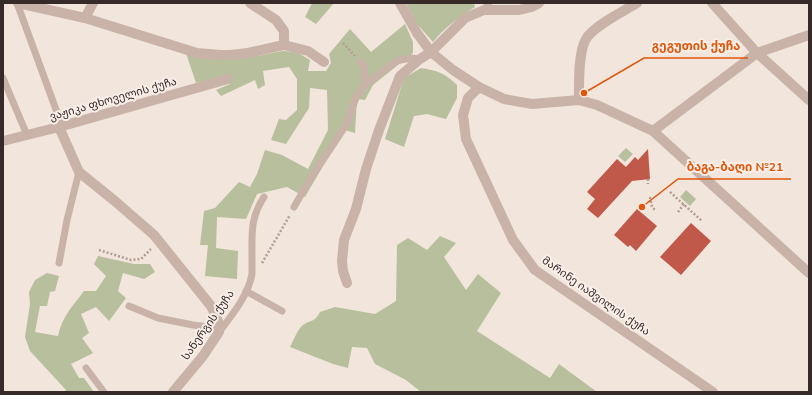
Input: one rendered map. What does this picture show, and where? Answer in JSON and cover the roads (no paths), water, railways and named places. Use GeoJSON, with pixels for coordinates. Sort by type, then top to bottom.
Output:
{"type":"FeatureCollection","features":[{"type":"Feature","properties":{"kind":"street"},"geometry":{"type":"LineString","coordinates":[[18,3],[85,18],[197,53],[221,56],[248,53],[284,45],[308,51],[324,62]]}},
{"type":"Feature","properties":{"kind":"street"},"geometry":{"type":"LineString","coordinates":[[85,18],[93,3]]}},
{"type":"Feature","properties":{"kind":"street"},"geometry":{"type":"LineString","coordinates":[[250,3],[276,20],[284,31],[284,45]]}},
{"type":"Feature","properties":{"kind":"street"},"geometry":{"type":"LineString","coordinates":[[400,3],[417,33],[431,52],[453,70],[479,87],[504,99],[532,104],[579,100],[597,105],[653,131],[809,273]]}},
{"type":"Feature","properties":{"kind":"street"},"geometry":{"type":"LineString","coordinates":[[347,283],[343,271],[342,261],[344,240],[356,209],[378,130],[400,76],[431,52],[465,18],[487,6],[519,10],[532,7],[539,3]]}},
{"type":"Feature","properties":{"kind":"street"},"geometry":{"type":"LineString","coordinates":[[579,100],[582,50],[586,38],[595,29],[637,3]]}},
{"type":"Feature","properties":{"kind":"street"},"geometry":{"type":"LineString","coordinates":[[712,3],[757,53],[809,100]]}},
{"type":"Feature","properties":{"kind":"street"},"geometry":{"type":"LineString","coordinates":[[653,131],[757,53],[809,35]]}},
{"type":"Feature","properties":{"kind":"street","name":"ვაჟიკა ფხოველის ქუჩა"},"geometry":{"type":"LineString","coordinates":[[3,141],[61,127],[228,79]]}},
{"type":"Feature","properties":{"kind":"street","name":"მარინე იაშვილის ქუჩა"},"geometry":{"type":"LineString","coordinates":[[479,87],[468,98],[463,115],[466,139],[513,240],[535,270],[713,392]]}},
{"type":"Feature","properties":{"kind":"street"},"geometry":{"type":"LineString","coordinates":[[61,127],[79,172],[154,235],[211,306],[218,322],[219,330]]}},
{"type":"Feature","properties":{"kind":"street","name":"სანერგის ქუჩა"},"geometry":{"type":"LineString","coordinates":[[173,392],[204,356],[219,330]]}},
{"type":"Feature","properties":{"kind":"lane"},"geometry":{"type":"LineString","coordinates":[[18,3],[61,127]]}},
{"type":"Feature","properties":{"kind":"lane"},"geometry":{"type":"LineString","coordinates":[[294,207],[309,181],[346,125],[357,95],[365,86],[396,61],[410,58],[420,59]]}},
{"type":"Feature","properties":{"kind":"lane"},"geometry":{"type":"LineString","coordinates":[[360,62],[364,65],[365,86]]}},
{"type":"Feature","properties":{"kind":"lane"},"geometry":{"type":"LineString","coordinates":[[3,78],[27,135]]}},
{"type":"Feature","properties":{"kind":"lane"},"geometry":{"type":"LineString","coordinates":[[59,263],[67,220],[79,172]]}},
{"type":"Feature","properties":{"kind":"lane","name":"სანერგის ქუჩა"},"geometry":{"type":"LineString","coordinates":[[219,330],[237,307],[246,291],[252,273],[252,226],[258,207],[264,197]]}},
{"type":"Feature","properties":{"kind":"lane"},"geometry":{"type":"LineString","coordinates":[[246,291],[282,311]]}},
{"type":"Feature","properties":{"kind":"lane"},"geometry":{"type":"LineString","coordinates":[[129,306],[158,318],[219,330]]}},
{"type":"Feature","properties":{"kind":"lane"},"geometry":{"type":"LineString","coordinates":[[86,368],[104,392]]}},
{"type":"Feature","properties":{"kind":"place","name":"გეგუთის ქუჩა"},"geometry":{"type":"Point","coordinates":[584,93]}},
{"type":"Feature","properties":{"kind":"place","name":"ბაგა-ბაღი №21"},"geometry":{"type":"Point","coordinates":[642,207]}}]}
